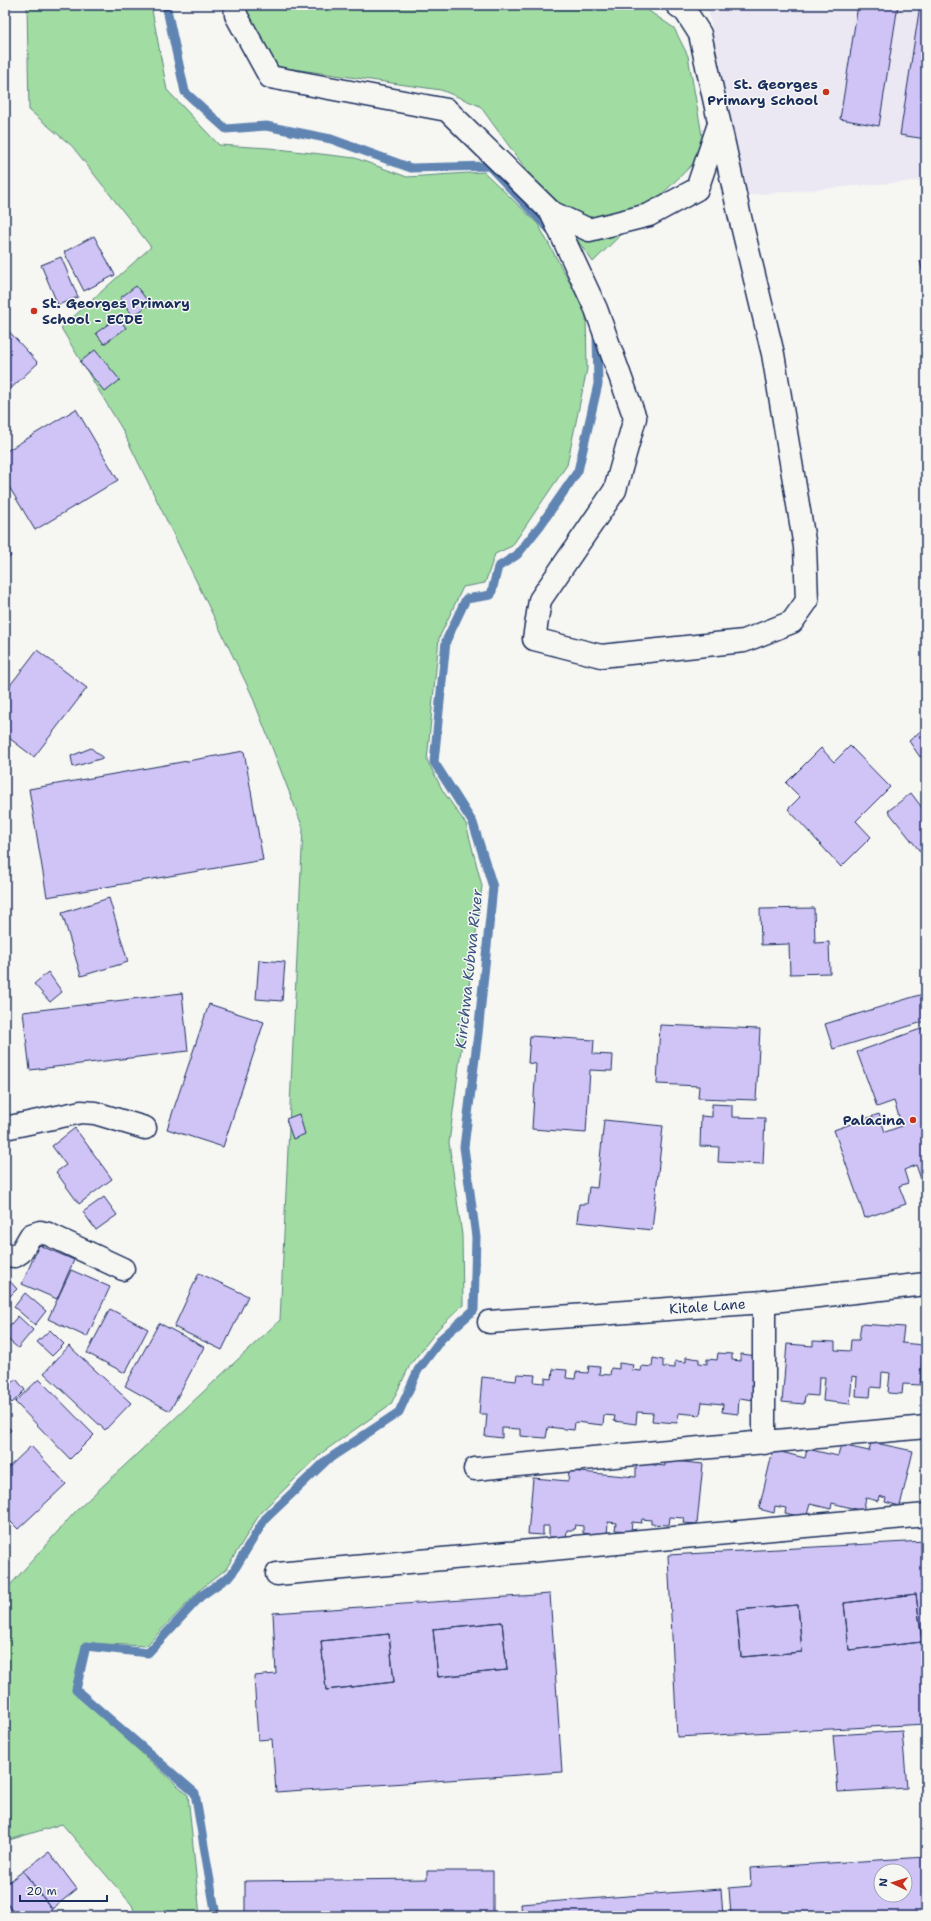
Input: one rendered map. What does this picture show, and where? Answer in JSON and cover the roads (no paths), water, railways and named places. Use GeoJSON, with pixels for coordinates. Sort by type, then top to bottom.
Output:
{"type":"FeatureCollection","features":[{"type":"Feature","properties":{"kind":"street"},"geometry":{"type":"LineString","coordinates":[[235,5],[236,14],[270,77],[447,110],[551,212],[589,230],[649,215],[697,189],[719,124]]}},
{"type":"Feature","properties":{"kind":"street"},"geometry":{"type":"LineString","coordinates":[[551,212],[596,308],[635,418],[615,490],[540,600],[534,638],[601,656],[744,641],[792,622],[807,601],[805,547],[773,354],[719,124],[700,34],[686,12],[677,5]]}},
{"type":"Feature","properties":{"kind":"street"},"geometry":{"type":"LineString","coordinates":[[5,1128],[80,1112],[95,1113],[145,1128]]}},
{"type":"Feature","properties":{"kind":"street"},"geometry":{"type":"LineString","coordinates":[[5,1255],[15,1256],[20,1252],[31,1235],[40,1232],[48,1234],[123,1269]]}},
{"type":"Feature","properties":{"kind":"street","name":"Kitale Lane"},"geometry":{"type":"LineString","coordinates":[[489,1322],[764,1302],[926,1284]]}},
{"type":"Feature","properties":{"kind":"street"},"geometry":{"type":"LineString","coordinates":[[764,1302],[764,1442]]}},
{"type":"Feature","properties":{"kind":"street"},"geometry":{"type":"LineString","coordinates":[[475,1469],[926,1427]]}},
{"type":"Feature","properties":{"kind":"street"},"geometry":{"type":"LineString","coordinates":[[277,1574],[926,1515]]}},
{"type":"Feature","properties":{"kind":"waterway","name":"Kirichwa Kubwa River"},"geometry":{"type":"LineString","coordinates":[[166,5],[185,92],[226,129],[266,126],[331,139],[411,168],[489,166],[552,232]]}},
{"type":"Feature","properties":{"kind":"waterway","name":"Kirichwa Kubwa River"},"geometry":{"type":"LineString","coordinates":[[216,1916],[195,1793],[76,1690],[86,1646],[148,1653],[201,1596],[231,1575],[265,1519],[327,1460],[399,1412],[418,1370],[442,1338],[474,1310],[476,1237],[464,1147],[478,1034],[493,887],[473,823],[434,762],[446,641],[466,599],[491,595],[498,567],[517,555],[540,526],[578,471],[598,384],[597,335]]}},
{"type":"Feature","properties":{"kind":"place","name":"St. Georges Primary School"},"geometry":{"type":"Point","coordinates":[826,92]}},
{"type":"Feature","properties":{"kind":"place","name":"St. Georges Primary School - ECDE"},"geometry":{"type":"Point","coordinates":[34,311]}},
{"type":"Feature","properties":{"kind":"place","name":"Palacina"},"geometry":{"type":"Point","coordinates":[913,1120]}}]}
